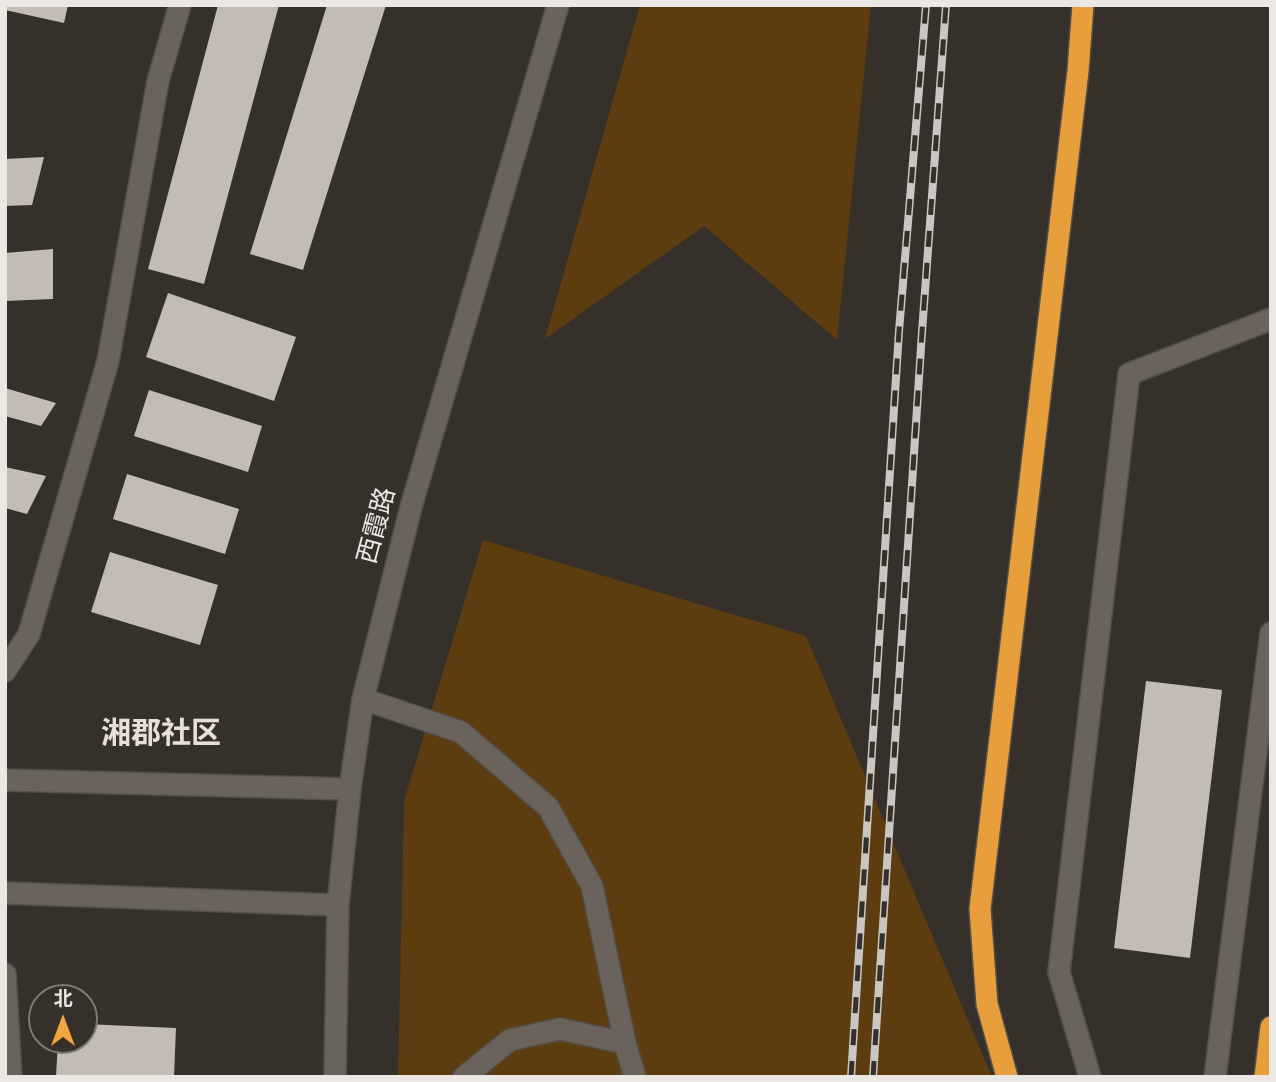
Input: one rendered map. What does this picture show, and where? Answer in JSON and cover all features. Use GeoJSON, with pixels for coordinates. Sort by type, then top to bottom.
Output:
{"type":"FeatureCollection","features":[{"type":"Feature","properties":{"kind":"highway"},"geometry":{"type":"LineString","coordinates":[[1007,1077],[987,1004],[980,909],[1078,71],[1083,5]]}},
{"type":"Feature","properties":{"kind":"highway"},"geometry":{"type":"LineString","coordinates":[[1265,1077],[1271,1027]]}},
{"type":"Feature","properties":{"kind":"street"},"geometry":{"type":"LineString","coordinates":[[5,671],[29,634],[108,361],[158,81],[180,5]]}},
{"type":"Feature","properties":{"kind":"street","name":"西霞路"},"geometry":{"type":"LineString","coordinates":[[335,1077],[338,905],[363,699],[411,507],[558,5]]}},
{"type":"Feature","properties":{"kind":"street"},"geometry":{"type":"LineString","coordinates":[[1090,1077],[1059,972],[1129,374],[1271,320]]}},
{"type":"Feature","properties":{"kind":"street"},"geometry":{"type":"LineString","coordinates":[[1215,1077],[1271,633]]}},
{"type":"Feature","properties":{"kind":"street"},"geometry":{"type":"LineString","coordinates":[[363,699],[461,732],[548,807],[592,886],[625,1043],[635,1077]]}},
{"type":"Feature","properties":{"kind":"street"},"geometry":{"type":"LineString","coordinates":[[5,779],[350,789]]}},
{"type":"Feature","properties":{"kind":"street"},"geometry":{"type":"LineString","coordinates":[[5,893],[338,905]]}},
{"type":"Feature","properties":{"kind":"street"},"geometry":{"type":"LineString","coordinates":[[5,975],[10,1077]]}},
{"type":"Feature","properties":{"kind":"street"},"geometry":{"type":"LineString","coordinates":[[464,1077],[510,1040],[560,1029],[625,1043]]}},
{"type":"Feature","properties":{"kind":"shaded area"},"geometry":{"type":"Polygon","coordinates":[[[640,5],[871,5],[837,340],[704,226],[545,339],[640,5]]]}},
{"type":"Feature","properties":{"kind":"shaded area"},"geometry":{"type":"Polygon","coordinates":[[[483,540],[806,636],[992,1077],[398,1077],[404,801],[483,540]]]}},
{"type":"Feature","properties":{"kind":"building"},"geometry":{"type":"Polygon","coordinates":[[[5,5],[68,5],[64,23],[5,10],[5,5]]]}},
{"type":"Feature","properties":{"kind":"building"},"geometry":{"type":"Polygon","coordinates":[[[218,5],[279,5],[204,284],[148,269],[218,5]]]}},
{"type":"Feature","properties":{"kind":"building"},"geometry":{"type":"Polygon","coordinates":[[[327,5],[386,5],[303,270],[250,254],[327,5]]]}},
{"type":"Feature","properties":{"kind":"building"},"geometry":{"type":"Polygon","coordinates":[[[44,157],[32,205],[5,206],[5,159],[44,157]]]}},
{"type":"Feature","properties":{"kind":"building"},"geometry":{"type":"Polygon","coordinates":[[[53,249],[53,299],[5,301],[5,253],[53,249]]]}},
{"type":"Feature","properties":{"kind":"building"},"geometry":{"type":"Polygon","coordinates":[[[168,293],[296,337],[274,401],[146,357],[168,293]]]}},
{"type":"Feature","properties":{"kind":"building"},"geometry":{"type":"Polygon","coordinates":[[[5,388],[56,403],[41,426],[5,416],[5,388]]]}},
{"type":"Feature","properties":{"kind":"building"},"geometry":{"type":"Polygon","coordinates":[[[149,390],[262,426],[248,472],[134,436],[149,390]]]}},
{"type":"Feature","properties":{"kind":"building"},"geometry":{"type":"Polygon","coordinates":[[[5,467],[46,476],[27,514],[5,508],[5,467]]]}},
{"type":"Feature","properties":{"kind":"building"},"geometry":{"type":"Polygon","coordinates":[[[127,474],[239,509],[225,554],[113,519],[127,474]]]}},
{"type":"Feature","properties":{"kind":"building"},"geometry":{"type":"Polygon","coordinates":[[[110,552],[218,585],[200,645],[91,612],[110,552]]]}},
{"type":"Feature","properties":{"kind":"building"},"geometry":{"type":"Polygon","coordinates":[[[1146,681],[1222,690],[1190,958],[1114,948],[1146,681]]]}},
{"type":"Feature","properties":{"kind":"building"},"geometry":{"type":"Polygon","coordinates":[[[98,1025],[176,1028],[174,1077],[56,1077],[57,1054],[98,1054],[98,1025]]]}},
{"type":"Feature","properties":{"kind":"railway"},"geometry":{"type":"LineString","coordinates":[[851,1077],[899,331],[926,5]]}},
{"type":"Feature","properties":{"kind":"railway"},"geometry":{"type":"LineString","coordinates":[[873,1077],[946,5]]}},
{"type":"Feature","properties":{"kind":"district","name":"湘郡社区"},"geometry":{"type":"Point","coordinates":[161,735]}}]}
